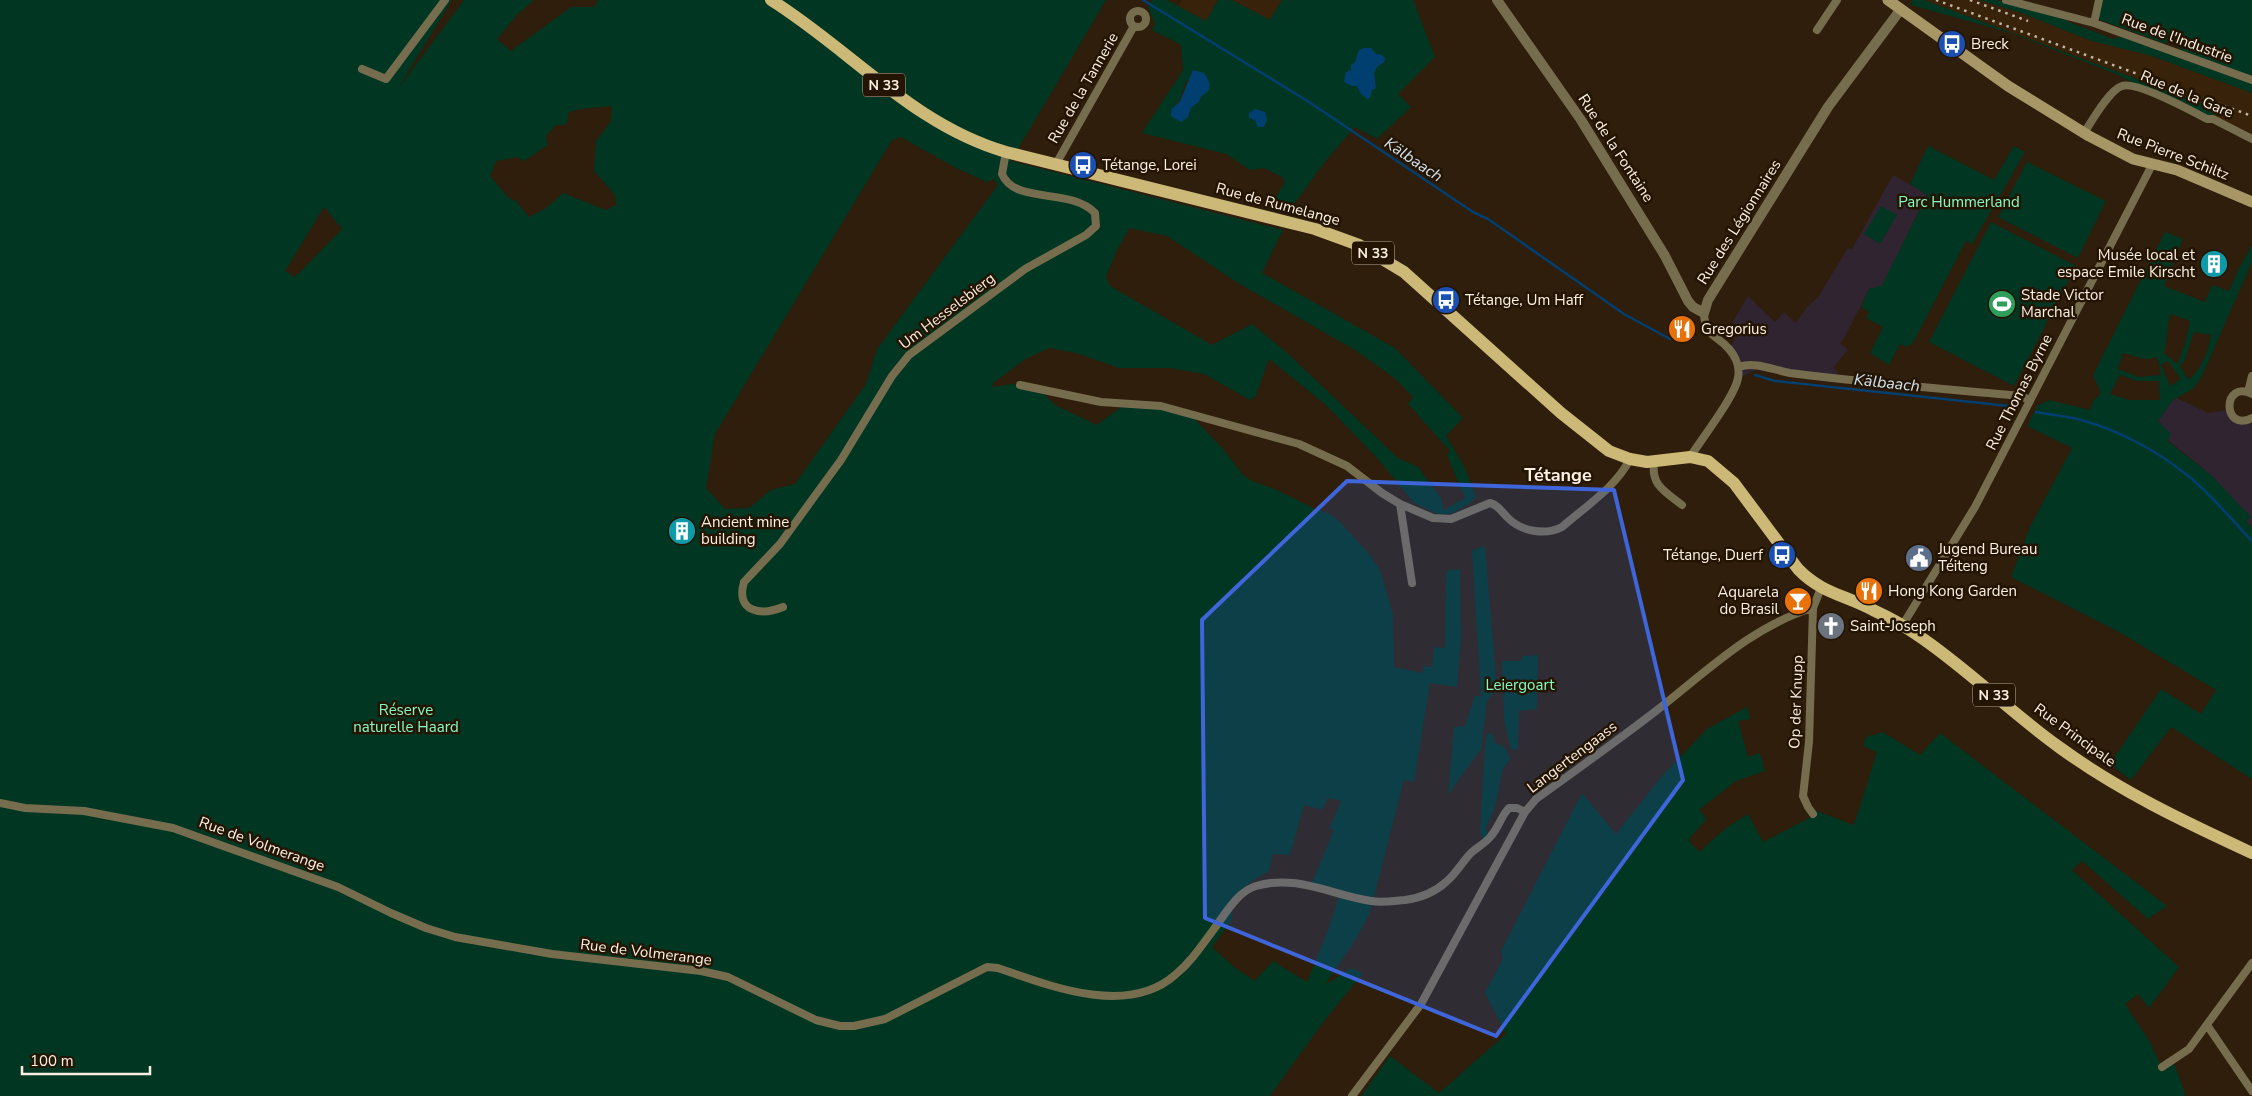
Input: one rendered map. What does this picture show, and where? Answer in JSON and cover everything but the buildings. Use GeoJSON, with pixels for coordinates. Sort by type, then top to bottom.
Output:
{"type":"FeatureCollection","features":[{"type":"Feature","properties":{"kind":"main road","name":"Rue de Rumelange"},"geometry":{"type":"LineString","coordinates":[[771,0],[918,111],[948,129],[1006,152],[1306,226],[1359,245],[1389,262],[1418,283],[1561,413],[1597,443],[1630,459],[1654,463],[1690,457]]}},
{"type":"Feature","properties":{"kind":"main road"},"geometry":{"type":"LineString","coordinates":[[1888,0],[1903,5],[2008,86],[2084,134]]}},
{"type":"Feature","properties":{"kind":"main road","name":"Rue Pierre Schiltz"},"geometry":{"type":"LineString","coordinates":[[2084,134],[2133,159],[2176,170],[2252,202]]}},
{"type":"Feature","properties":{"kind":"main road","name":"Rue Principale"},"geometry":{"type":"LineString","coordinates":[[1690,457],[1708,461],[1734,484],[1808,579],[1821,588],[1874,610],[1902,626],[1938,651],[2059,747],[2102,776],[2182,821],[2252,853]]}},
{"type":"Feature","properties":{"kind":"street"},"geometry":{"type":"LineString","coordinates":[[362,69],[386,79],[445,0]]}},
{"type":"Feature","properties":{"kind":"street","name":"Rue de la Fontaine"},"geometry":{"type":"LineString","coordinates":[[1497,0],[1581,120],[1665,256],[1688,301],[1693,307],[1704,313]]}},
{"type":"Feature","properties":{"kind":"street"},"geometry":{"type":"LineString","coordinates":[[1817,30],[1837,0]]}},
{"type":"Feature","properties":{"kind":"street","name":"Rue de l'Industrie"},"geometry":{"type":"LineString","coordinates":[[2006,0],[2094,23],[2252,80]]}},
{"type":"Feature","properties":{"kind":"street"},"geometry":{"type":"LineString","coordinates":[[2094,23],[2099,0]]}},
{"type":"Feature","properties":{"kind":"street","name":"Rue des Légionnaires"},"geometry":{"type":"LineString","coordinates":[[1704,313],[1708,300],[1828,107],[1903,5]]}},
{"type":"Feature","properties":{"kind":"street","name":"Rue de la Tannerie"},"geometry":{"type":"LineString","coordinates":[[1056,164],[1134,26]]}},
{"type":"Feature","properties":{"kind":"street","name":"Rue de la Gare"},"geometry":{"type":"LineString","coordinates":[[2084,134],[2113,91],[2122,86],[2130,85],[2207,119],[2213,119],[2252,139]]}},
{"type":"Feature","properties":{"kind":"street","name":"Um Hesselsbierg"},"geometry":{"type":"LineString","coordinates":[[783,607],[772,612],[754,611],[743,599],[741,590],[744,582],[780,544],[841,460],[892,376],[909,355],[928,339],[1025,269],[1086,235],[1096,226],[1095,212],[1078,201],[1058,196],[1033,194],[1007,183],[1002,174],[1006,152]]}},
{"type":"Feature","properties":{"kind":"street","name":"Rue Thomas Byrne"},"geometry":{"type":"LineString","coordinates":[[1902,626],[1970,515],[2152,165]]}},
{"type":"Feature","properties":{"kind":"street"},"geometry":{"type":"LineString","coordinates":[[1690,457],[1731,395],[1738,379],[1739,367],[1729,348],[1707,330],[1704,313]]}},
{"type":"Feature","properties":{"kind":"street"},"geometry":{"type":"LineString","coordinates":[[1739,367],[1748,363],[1774,370],[1834,379],[2022,396],[2030,401]]}},
{"type":"Feature","properties":{"kind":"street"},"geometry":{"type":"LineString","coordinates":[[2252,376],[2250,393],[2243,392],[2234,395],[2229,404],[2229,409],[2238,420],[2252,418]]}},
{"type":"Feature","properties":{"kind":"street"},"geometry":{"type":"LineString","coordinates":[[1020,385],[1095,402],[1161,406],[1299,444],[1325,454],[1347,466],[1382,493],[1400,504],[1433,518],[1451,519],[1490,503],[1495,504],[1509,519],[1525,529],[1556,530],[1600,495],[1630,459]]}},
{"type":"Feature","properties":{"kind":"street"},"geometry":{"type":"LineString","coordinates":[[1654,463],[1652,474],[1655,482],[1682,505]]}},
{"type":"Feature","properties":{"kind":"street"},"geometry":{"type":"LineString","coordinates":[[1400,504],[1412,583]]}},
{"type":"Feature","properties":{"kind":"street","name":"Op der Knupp"},"geometry":{"type":"LineString","coordinates":[[1813,814],[1803,796],[1810,742],[1813,608],[1821,588]]}},
{"type":"Feature","properties":{"kind":"street","name":"Langertengaass"},"geometry":{"type":"LineString","coordinates":[[1352,1096],[1421,1004],[1525,812],[1536,799],[1651,715],[1762,630],[1813,608]]}},
{"type":"Feature","properties":{"kind":"street","name":"Rue de Volmerange"},"geometry":{"type":"LineString","coordinates":[[0,803],[25,808],[84,812],[173,828],[338,887],[426,928],[455,937],[552,954],[701,971],[728,978],[816,1020],[840,1026],[854,1026],[885,1019],[987,967],[998,968],[1050,986],[1092,994],[1134,995],[1155,988],[1174,976],[1186,965],[1231,906],[1244,892],[1254,886],[1292,882],[1311,885],[1373,902],[1422,896],[1446,882],[1471,853],[1490,838],[1503,814],[1509,808],[1517,808],[1525,812]]}},
{"type":"Feature","properties":{"kind":"street"},"geometry":{"type":"LineString","coordinates":[[2162,1066],[2189,1049],[2252,963]]}},
{"type":"Feature","properties":{"kind":"street"},"geometry":{"type":"LineString","coordinates":[[2207,1025],[2252,1091]]}},
{"type":"Feature","properties":{"kind":"highlighted area"},"geometry":{"type":"Polygon","coordinates":[[[1347,481],[1614,490],[1683,780],[1496,1036],[1205,918],[1202,620],[1347,481]]]}},
{"type":"Feature","properties":{"kind":"shaded area"},"geometry":{"type":"Polygon","coordinates":[[[1182,0],[1218,0],[1206,21],[1178,7],[1182,0]]]}},
{"type":"Feature","properties":{"kind":"shaded area"},"geometry":{"type":"Polygon","coordinates":[[[1232,0],[1282,0],[1270,20],[1232,0]]]}},
{"type":"Feature","properties":{"kind":"shaded area"},"geometry":{"type":"Polygon","coordinates":[[[1924,0],[1980,0],[2024,14],[2092,41],[2152,56],[2252,93],[2252,139],[2213,119],[2205,104],[1924,0]]]}},
{"type":"Feature","properties":{"kind":"shaded area"},"geometry":{"type":"Polygon","coordinates":[[[1893,175],[1927,194],[1882,286],[1869,289],[1844,339],[1840,343],[1848,350],[1833,368],[1838,372],[1832,382],[1755,370],[1738,379],[1729,349],[1740,330],[1732,323],[1748,296],[1775,322],[1784,312],[1796,323],[1807,307],[1818,297],[1848,248],[1852,249],[1893,175]]]}},
{"type":"Feature","properties":{"kind":"shaded area"},"geometry":{"type":"Polygon","coordinates":[[[2177,398],[2208,413],[2225,410],[2230,418],[2237,423],[2251,423],[2252,527],[2246,521],[2250,517],[2211,475],[2168,440],[2168,432],[2158,421],[2173,400],[2177,398]]]}},
{"type":"Feature","properties":{"kind":"green space","name":"Réserve naturelle Haard"},"geometry":{"type":"Polygon","coordinates":[[[0,0],[452,0],[397,90],[464,0],[534,0],[517,15],[497,39],[511,51],[571,7],[594,7],[598,0],[1106,0],[1011,161],[1283,230],[1262,273],[1395,348],[1463,418],[1446,436],[1465,468],[1476,497],[1469,504],[1451,514],[1438,514],[1414,503],[1378,459],[1326,405],[1269,359],[1256,396],[1250,400],[1204,374],[1170,368],[1119,368],[1076,353],[1049,348],[1024,360],[992,384],[994,387],[1010,384],[1036,387],[1055,405],[1097,425],[1125,404],[1189,413],[1223,449],[1243,475],[1252,481],[1275,489],[1313,508],[1330,514],[1341,523],[1369,554],[1380,570],[1393,614],[1394,667],[1422,673],[1424,666],[1432,667],[1434,647],[1445,648],[1446,571],[1460,569],[1461,638],[1457,687],[1430,683],[1414,782],[1404,780],[1370,913],[1356,939],[1325,985],[1351,968],[1363,973],[1321,1025],[1270,1096],[0,1096],[0,0]],[[612,106],[585,108],[569,112],[566,125],[556,125],[546,136],[548,145],[524,161],[518,157],[496,161],[490,176],[509,198],[516,201],[529,217],[545,209],[563,193],[606,210],[616,205],[615,195],[594,171],[596,141],[611,121],[612,106]],[[901,137],[892,140],[715,434],[706,488],[725,509],[749,508],[771,490],[795,484],[866,384],[877,349],[998,185],[994,179],[987,182],[956,168],[901,137]],[[324,207],[285,271],[295,277],[342,229],[324,207]],[[1130,228],[1117,250],[1106,277],[1110,286],[1212,345],[1252,324],[1286,352],[1398,458],[1418,467],[1441,498],[1444,510],[1465,498],[1447,455],[1450,451],[1408,404],[1413,397],[1394,378],[1355,350],[1238,283],[1167,236],[1130,228]],[[1328,798],[1322,810],[1304,805],[1290,855],[1273,854],[1269,871],[1242,890],[1234,902],[1232,920],[1212,947],[1235,968],[1255,981],[1273,961],[1307,982],[1329,928],[1339,895],[1311,885],[1334,830],[1329,829],[1341,801],[1328,798]]]}},
{"type":"Feature","properties":{"kind":"green space"},"geometry":{"type":"Polygon","coordinates":[[[1152,0],[1167,0],[1206,21],[1218,0],[1232,0],[1270,20],[1282,0],[1413,0],[1435,57],[1398,94],[1411,107],[1377,139],[1355,127],[1324,163],[1287,214],[1284,209],[1273,206],[1269,209],[1285,182],[1282,177],[1264,168],[1250,170],[1226,154],[1142,133],[1183,70],[1181,45],[1152,30],[1155,24],[1148,7],[1152,0]],[[1187,79],[1179,101],[1175,104],[1188,117],[1191,108],[1199,102],[1187,79]]]}},
{"type":"Feature","properties":{"kind":"green space"},"geometry":{"type":"Polygon","coordinates":[[[1912,0],[1924,0],[2218,109],[2213,119],[2159,96],[2116,74],[2011,33],[1911,5],[1912,0]]]}},
{"type":"Feature","properties":{"kind":"green space"},"geometry":{"type":"Polygon","coordinates":[[[1980,0],[1997,0],[2066,18],[2066,21],[2113,39],[2122,37],[2252,84],[2252,93],[2152,56],[2092,41],[2024,14],[1980,0]]]}},
{"type":"Feature","properties":{"kind":"green space"},"geometry":{"type":"Polygon","coordinates":[[[2099,0],[2252,0],[2252,76],[2186,53],[2168,39],[2166,44],[2095,18],[2099,0]]]}},
{"type":"Feature","properties":{"kind":"green space","name":"Parc Hummerland"},"geometry":{"type":"Polygon","coordinates":[[[1928,146],[1994,180],[2014,146],[2025,152],[1972,244],[1966,241],[1913,343],[1907,347],[1900,344],[1889,365],[1870,353],[1883,327],[1866,318],[1869,312],[1861,307],[1869,289],[1882,285],[1927,195],[1910,184],[1928,146]]]}},
{"type":"Feature","properties":{"kind":"green space"},"geometry":{"type":"Polygon","coordinates":[[[2027,162],[2106,201],[2078,258],[1998,217],[2027,162]]]}},
{"type":"Feature","properties":{"kind":"green space"},"geometry":{"type":"Polygon","coordinates":[[[1881,206],[1897,215],[1880,244],[1864,234],[1881,206]]]}},
{"type":"Feature","properties":{"kind":"green space","name":"Stade Victor Marchal"},"geometry":{"type":"Polygon","coordinates":[[[1991,222],[2076,266],[2014,386],[1929,342],[1991,222]]]}},
{"type":"Feature","properties":{"kind":"green space"},"geometry":{"type":"Polygon","coordinates":[[[2165,232],[2183,239],[2164,286],[2205,302],[2212,285],[2229,291],[2252,245],[2252,262],[2202,376],[2194,388],[2173,400],[2158,421],[2171,434],[2168,441],[2211,475],[2251,517],[2246,521],[2252,527],[2252,779],[2171,727],[2131,780],[2110,764],[2161,689],[2201,714],[2216,690],[2119,632],[2011,577],[2030,527],[2072,448],[2027,426],[2038,405],[2049,400],[2090,410],[2094,400],[2101,393],[2093,375],[2165,232]],[[2171,314],[2164,353],[2177,364],[2185,344],[2190,321],[2171,314]],[[2194,332],[2185,359],[2180,367],[2189,380],[2198,370],[2204,359],[2211,335],[2194,332]],[[2123,353],[2118,369],[2139,377],[2161,375],[2157,357],[2144,359],[2123,353]],[[2168,361],[2161,365],[2170,386],[2181,379],[2168,361]],[[2120,375],[2110,394],[2129,400],[2160,400],[2159,381],[2137,381],[2120,375]]]}},
{"type":"Feature","properties":{"kind":"green space"},"geometry":{"type":"Polygon","coordinates":[[[1485,546],[1497,689],[1487,701],[1481,749],[1448,795],[1454,727],[1465,726],[1475,696],[1481,696],[1472,550],[1485,546]]]}},
{"type":"Feature","properties":{"kind":"green space","name":"Leiergoart"},"geometry":{"type":"Polygon","coordinates":[[[1538,655],[1537,709],[1519,711],[1518,749],[1511,750],[1504,720],[1502,661],[1521,661],[1522,656],[1538,655]]]}},
{"type":"Feature","properties":{"kind":"green space"},"geometry":{"type":"Polygon","coordinates":[[[1747,707],[1750,719],[1738,721],[1748,757],[1760,753],[1765,771],[1736,781],[1699,810],[1707,819],[1688,840],[1699,852],[1726,828],[1748,814],[1763,842],[1809,818],[1814,810],[1854,825],[1877,752],[1863,746],[1866,737],[1883,732],[1920,755],[1940,733],[2167,906],[2148,919],[2082,861],[2072,870],[2179,967],[2149,1008],[2138,994],[2125,1004],[2150,1042],[2160,1064],[2174,1063],[2186,1096],[1361,1096],[1390,1056],[1439,1093],[1506,1034],[1485,993],[1503,959],[1501,951],[1582,793],[1616,834],[1663,775],[1707,729],[1747,707]]]}},
{"type":"Feature","properties":{"kind":"green space"},"geometry":{"type":"Polygon","coordinates":[[[1493,733],[1495,743],[1502,745],[1507,750],[1510,760],[1503,769],[1495,807],[1486,828],[1490,838],[1484,843],[1480,832],[1485,745],[1487,734],[1493,733]]]}},
{"type":"Feature","properties":{"kind":"water"},"geometry":{"type":"Polygon","coordinates":[[[1371,48],[1376,54],[1382,55],[1385,58],[1384,62],[1377,67],[1374,73],[1376,88],[1372,90],[1370,98],[1367,99],[1361,94],[1357,86],[1344,82],[1346,72],[1351,70],[1351,65],[1355,62],[1359,50],[1371,48]]]}},
{"type":"Feature","properties":{"kind":"water"},"geometry":{"type":"Polygon","coordinates":[[[1193,70],[1204,73],[1210,86],[1208,91],[1201,96],[1199,102],[1191,108],[1188,117],[1181,122],[1171,116],[1171,110],[1180,101],[1193,70]]]}},
{"type":"Feature","properties":{"kind":"water"},"geometry":{"type":"Polygon","coordinates":[[[1255,109],[1265,112],[1267,120],[1264,127],[1258,127],[1255,120],[1249,118],[1249,113],[1255,109]]]}},
{"type":"Feature","properties":{"kind":"waterway","name":"Kälbaach"},"geometry":{"type":"LineString","coordinates":[[1143,0],[1309,102],[1473,212],[1488,219],[1624,314],[1670,339]]}},
{"type":"Feature","properties":{"kind":"waterway","name":"Kälbaach"},"geometry":{"type":"LineString","coordinates":[[1755,375],[1775,381],[2018,407]]}},
{"type":"Feature","properties":{"kind":"waterway","name":"Kälbaach"},"geometry":{"type":"LineString","coordinates":[[2036,412],[2070,417],[2095,424],[2137,442],[2196,482],[2252,541]]}},
{"type":"Feature","properties":{"kind":"railway"},"geometry":{"type":"LineString","coordinates":[[1936,0],[2252,116]]}},
{"type":"Feature","properties":{"kind":"railway"},"geometry":{"type":"LineString","coordinates":[[1970,0],[2028,21]]}},
{"type":"Feature","properties":{"kind":"place","name":"Breck"},"geometry":{"type":"Point","coordinates":[1952,44]}},
{"type":"Feature","properties":{"kind":"place","name":"Tétange, Lorei"},"geometry":{"type":"Point","coordinates":[1083,165]}},
{"type":"Feature","properties":{"kind":"place","name":"Musée local et espace Emile Kirscht"},"geometry":{"type":"Point","coordinates":[2214,264]}},
{"type":"Feature","properties":{"kind":"place","name":"Tétange, Um Haff"},"geometry":{"type":"Point","coordinates":[1446,300]}},
{"type":"Feature","properties":{"kind":"place","name":"Stade Victor Marchal"},"geometry":{"type":"Point","coordinates":[2002,304]}},
{"type":"Feature","properties":{"kind":"place","name":"Gregorius"},"geometry":{"type":"Point","coordinates":[1682,329]}},
{"type":"Feature","properties":{"kind":"place","name":"Ancient mine building"},"geometry":{"type":"Point","coordinates":[682,531]}},
{"type":"Feature","properties":{"kind":"place","name":"Tétange, Duerf"},"geometry":{"type":"Point","coordinates":[1782,555]}},
{"type":"Feature","properties":{"kind":"place","name":"Jugend Bureau Téiteng"},"geometry":{"type":"Point","coordinates":[1919,558]}},
{"type":"Feature","properties":{"kind":"place","name":"Hong Kong Garden"},"geometry":{"type":"Point","coordinates":[1869,591]}},
{"type":"Feature","properties":{"kind":"place","name":"Aquarela do Brasil"},"geometry":{"type":"Point","coordinates":[1798,601]}},
{"type":"Feature","properties":{"kind":"place","name":"Saint-Joseph"},"geometry":{"type":"Point","coordinates":[1831,626]}},
{"type":"Feature","properties":{"kind":"district","name":"Tétange"},"geometry":{"type":"Point","coordinates":[1558,475]}}]}
